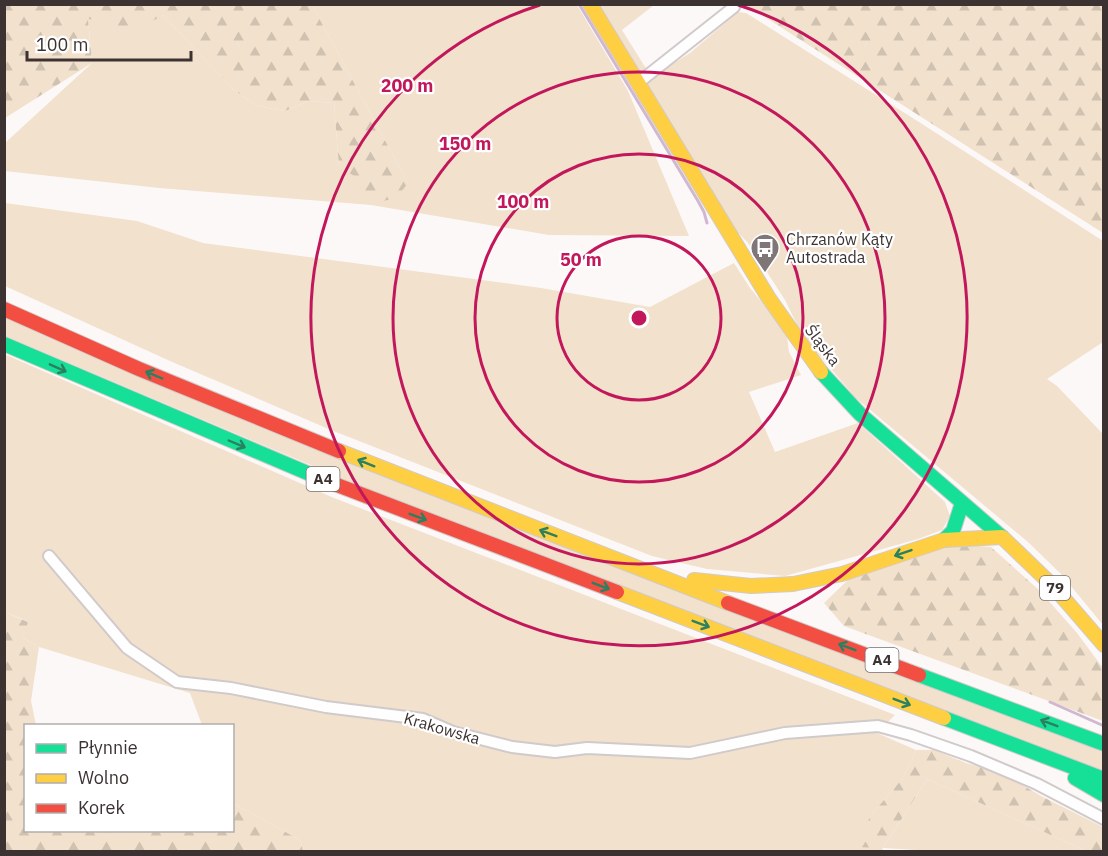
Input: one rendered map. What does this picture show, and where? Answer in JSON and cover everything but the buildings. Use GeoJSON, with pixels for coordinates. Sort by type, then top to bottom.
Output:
{"type":"FeatureCollection","features":[{"type":"Feature","properties":{"kind":"main road","name":"Śląska"},"geometry":{"type":"LineString","coordinates":[[590,4],[768,297],[806,353],[831,384],[860,414],[1002,537],[1053,586],[1104,645]]}},
{"type":"Feature","properties":{"kind":"main road","name":"A4"},"geometry":{"type":"LineString","coordinates":[[4,309],[269,424],[417,484],[1104,744]]}},
{"type":"Feature","properties":{"kind":"main road","name":"A4"},"geometry":{"type":"LineString","coordinates":[[4,344],[332,483],[1104,779]]}},
{"type":"Feature","properties":{"kind":"main road"},"geometry":{"type":"LineString","coordinates":[[944,540],[953,531],[962,503]]}},
{"type":"Feature","properties":{"kind":"main road"},"geometry":{"type":"LineString","coordinates":[[661,576],[739,586],[787,585],[835,576],[944,540],[1002,537]]}},
{"type":"Feature","properties":{"kind":"main road"},"geometry":{"type":"LineString","coordinates":[[1020,746],[1104,795]]}},
{"type":"Feature","properties":{"kind":"street"},"geometry":{"type":"LineString","coordinates":[[638,83],[734,7],[733,4]]}},
{"type":"Feature","properties":{"kind":"street","name":"Krakowska"},"geometry":{"type":"LineString","coordinates":[[49,556],[127,648],[177,682],[231,688],[326,707],[423,719],[453,732],[512,747],[555,752],[587,748],[690,753],[785,734],[878,726],[911,735],[993,765],[1037,784],[1104,819]]}},
{"type":"Feature","properties":{"kind":"green space"},"geometry":{"type":"Polygon","coordinates":[[[5,4],[312,5],[408,183],[397,197],[371,205],[356,187],[356,177],[339,167],[334,103],[309,101],[285,111],[257,106],[234,90],[163,15],[127,36],[115,22],[88,19],[92,63],[5,118],[5,4]]]}},
{"type":"Feature","properties":{"kind":"green space"},"geometry":{"type":"Polygon","coordinates":[[[312,5],[577,5],[628,91],[689,236],[549,235],[371,205],[159,188],[5,171],[5,143],[92,63],[88,19],[147,22],[163,15],[234,90],[257,106],[285,111],[309,101],[334,103],[339,167],[408,183],[312,5]]]}},
{"type":"Feature","properties":{"kind":"green space"},"geometry":{"type":"Polygon","coordinates":[[[596,5],[654,5],[622,30],[647,70],[639,74],[596,5]]]}},
{"type":"Feature","properties":{"kind":"green space"},"geometry":{"type":"Polygon","coordinates":[[[742,5],[1103,5],[1103,233],[749,7],[742,5]]]}},
{"type":"Feature","properties":{"kind":"green space"},"geometry":{"type":"Polygon","coordinates":[[[738,12],[746,13],[1103,241],[1103,342],[1047,379],[1057,386],[1103,433],[1103,625],[1061,574],[1028,542],[856,398],[802,335],[785,300],[748,243],[730,224],[644,82],[690,53],[738,12]]]}},
{"type":"Feature","properties":{"kind":"green space"},"geometry":{"type":"Polygon","coordinates":[[[5,203],[137,221],[203,243],[541,288],[650,307],[734,263],[787,336],[789,352],[801,375],[749,392],[775,452],[858,423],[945,502],[950,516],[942,530],[918,539],[785,576],[707,569],[652,556],[331,430],[170,361],[5,286],[5,203]]]}},
{"type":"Feature","properties":{"kind":"green space"},"geometry":{"type":"Polygon","coordinates":[[[5,315],[1103,752],[1103,771],[358,485],[5,336],[5,315]]]}},
{"type":"Feature","properties":{"kind":"green space"},"geometry":{"type":"Polygon","coordinates":[[[4,354],[334,498],[895,715],[877,733],[916,750],[903,778],[871,815],[883,848],[881,852],[303,851],[300,840],[234,804],[234,724],[202,724],[190,693],[39,647],[23,638],[27,621],[5,612],[4,354]]]}},
{"type":"Feature","properties":{"kind":"green space"},"geometry":{"type":"Polygon","coordinates":[[[952,544],[991,547],[1040,591],[1077,633],[1103,668],[1103,721],[844,626],[824,603],[850,578],[952,544]]]}},
{"type":"Feature","properties":{"kind":"green space"},"geometry":{"type":"Polygon","coordinates":[[[5,612],[28,622],[23,638],[39,647],[31,701],[36,724],[24,724],[24,832],[101,832],[115,844],[133,832],[234,832],[234,804],[300,840],[303,851],[5,851],[5,612]]]}},
{"type":"Feature","properties":{"kind":"green space"},"geometry":{"type":"Polygon","coordinates":[[[916,750],[934,750],[966,763],[1001,773],[1103,827],[1103,851],[1086,851],[927,779],[883,848],[855,847],[871,815],[903,778],[916,750]]]}},
{"type":"Feature","properties":{"kind":"green space"},"geometry":{"type":"Polygon","coordinates":[[[927,779],[1086,851],[951,852],[883,848],[927,779]]]}},
{"type":"Feature","properties":{"kind":"green space"},"geometry":{"type":"Polygon","coordinates":[[[101,832],[134,832],[115,845],[101,832]]]}},
{"type":"Feature","properties":{"kind":"waterway"},"geometry":{"type":"LineString","coordinates":[[579,4],[698,201],[707,223]]}},
{"type":"Feature","properties":{"kind":"waterway"},"geometry":{"type":"LineString","coordinates":[[1050,702],[1104,726]]}},
{"type":"Feature","properties":{"kind":"traffic: fast"},"geometry":{"type":"LineString","coordinates":[[4,344],[324,480]]}},
{"type":"Feature","properties":{"kind":"traffic: fast"},"geometry":{"type":"LineString","coordinates":[[821,372],[860,414],[1002,537]]}},
{"type":"Feature","properties":{"kind":"traffic: fast"},"geometry":{"type":"LineString","coordinates":[[944,540],[953,531],[962,503]]}},
{"type":"Feature","properties":{"kind":"traffic: fast"},"geometry":{"type":"LineString","coordinates":[[919,675],[1104,744]]}},
{"type":"Feature","properties":{"kind":"traffic: fast"},"geometry":{"type":"LineString","coordinates":[[944,718],[1104,779]]}},
{"type":"Feature","properties":{"kind":"traffic: fast"},"geometry":{"type":"LineString","coordinates":[[1075,778],[1104,795]]}},
{"type":"Feature","properties":{"kind":"traffic: slow"},"geometry":{"type":"LineString","coordinates":[[590,4],[768,297],[821,372]]}},
{"type":"Feature","properties":{"kind":"traffic: slow"},"geometry":{"type":"LineString","coordinates":[[339,451],[728,603]]}},
{"type":"Feature","properties":{"kind":"traffic: slow"},"geometry":{"type":"LineString","coordinates":[[1002,537],[1053,586],[1104,645]]}},
{"type":"Feature","properties":{"kind":"traffic: slow"},"geometry":{"type":"LineString","coordinates":[[694,580],[751,586],[793,584],[842,574],[944,540],[1002,537]]}},
{"type":"Feature","properties":{"kind":"traffic: slow"},"geometry":{"type":"LineString","coordinates":[[617,592],[944,718]]}},
{"type":"Feature","properties":{"kind":"traffic: jam"},"geometry":{"type":"LineString","coordinates":[[4,309],[139,369],[339,451]]}},
{"type":"Feature","properties":{"kind":"traffic: jam"},"geometry":{"type":"LineString","coordinates":[[324,480],[617,592]]}},
{"type":"Feature","properties":{"kind":"traffic: jam"},"geometry":{"type":"LineString","coordinates":[[728,603],[919,675]]}},
{"type":"Feature","properties":{"kind":"place","name":"Chrzanów Kąty Autostrada"},"geometry":{"type":"Point","coordinates":[765,274]}}]}
